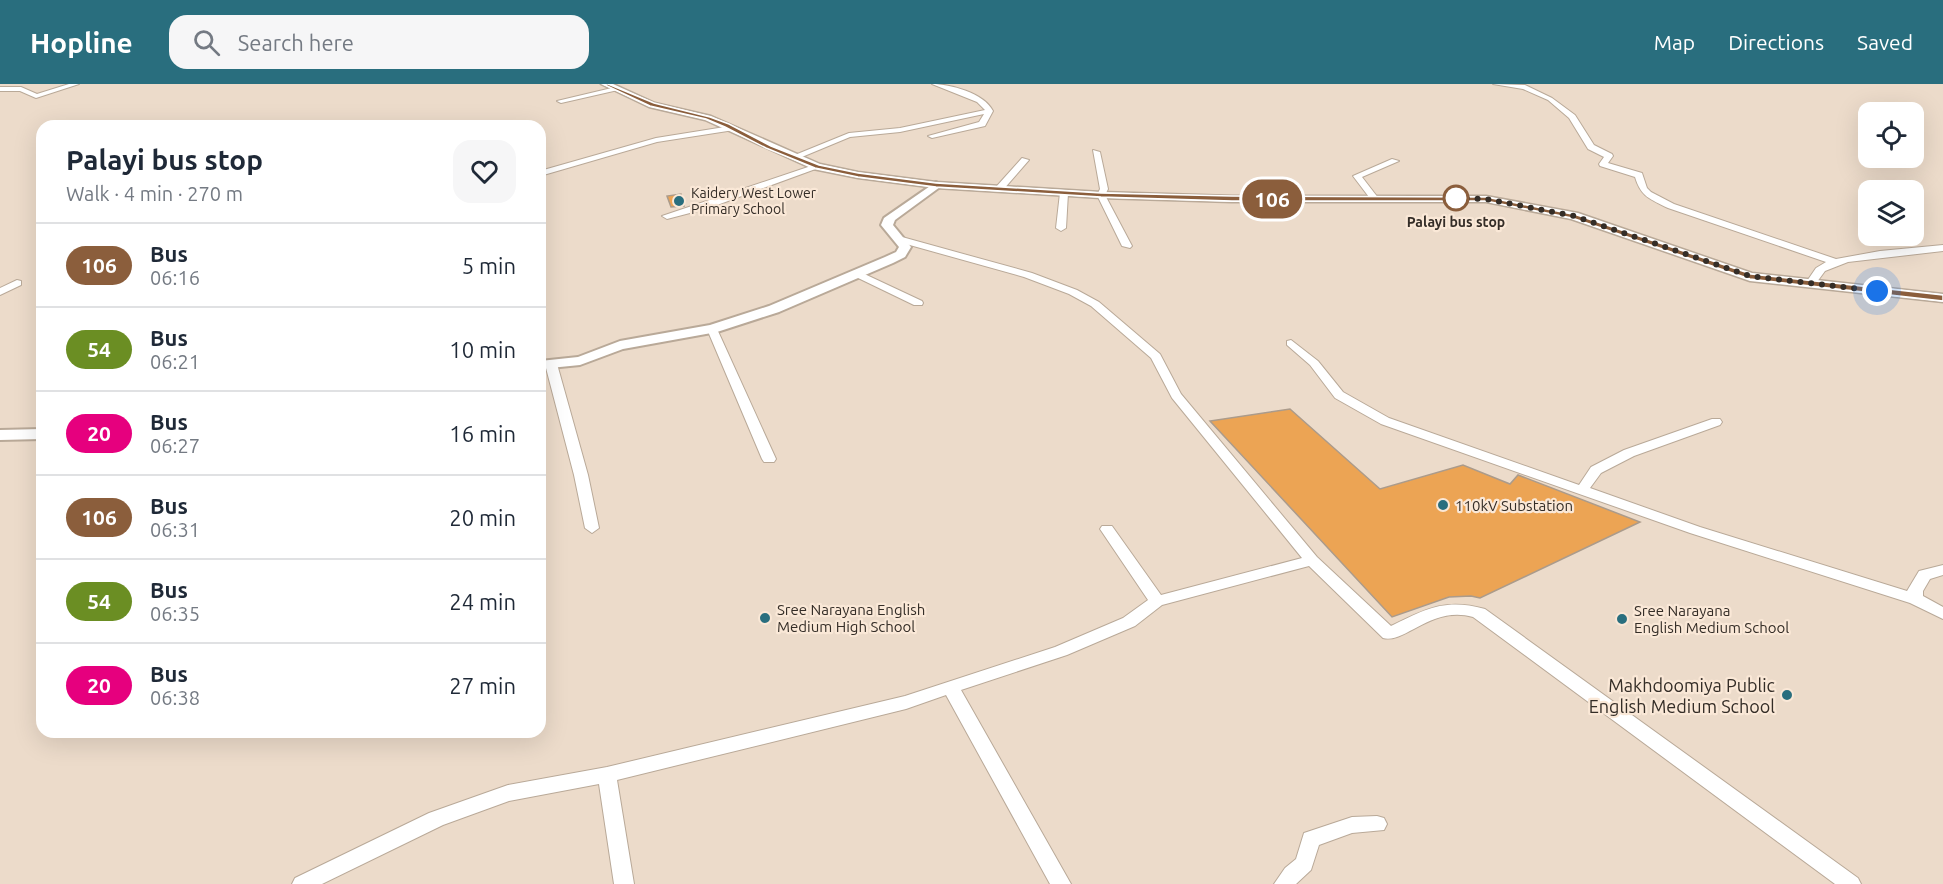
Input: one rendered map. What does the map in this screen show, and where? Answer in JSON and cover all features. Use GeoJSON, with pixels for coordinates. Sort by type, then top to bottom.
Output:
{"type":"FeatureCollection","features":[{"type":"Feature","properties":{"kind":"main road"},"geometry":{"type":"LineString","coordinates":[[611,87],[652,105],[708,118],[817,167],[858,175],[936,185],[1101,195],[1486,199],[1574,216],[1750,276],[1943,298]]}},
{"type":"Feature","properties":{"kind":"street"},"geometry":{"type":"LineString","coordinates":[[0,89],[21,89],[36,96],[76,84]]}},
{"type":"Feature","properties":{"kind":"street"},"geometry":{"type":"LineString","coordinates":[[935,84],[972,96],[986,105],[989,111]]}},
{"type":"Feature","properties":{"kind":"street"},"geometry":{"type":"LineString","coordinates":[[1496,84],[1525,87],[1550,99],[1572,117],[1591,147],[1609,156],[1603,164],[1639,175],[1643,189],[1657,199],[1724,225],[1838,263]]}},
{"type":"Feature","properties":{"kind":"street"},"geometry":{"type":"LineString","coordinates":[[561,101],[611,87]]}},
{"type":"Feature","properties":{"kind":"street"},"geometry":{"type":"LineString","coordinates":[[932,135],[982,124],[989,111]]}},
{"type":"Feature","properties":{"kind":"street"},"geometry":{"type":"LineString","coordinates":[[794,157],[849,135],[900,130],[989,111]]}},
{"type":"Feature","properties":{"kind":"street"},"geometry":{"type":"LineString","coordinates":[[546,172],[646,142],[731,128]]}},
{"type":"Feature","properties":{"kind":"street"},"geometry":{"type":"LineString","coordinates":[[1096,152],[1104,189],[1101,195],[1127,246]]}},
{"type":"Feature","properties":{"kind":"street"},"geometry":{"type":"LineString","coordinates":[[999,189],[1025,160]]}},
{"type":"Feature","properties":{"kind":"street"},"geometry":{"type":"LineString","coordinates":[[1375,199],[1357,176],[1395,161]]}},
{"type":"Feature","properties":{"kind":"street"},"geometry":{"type":"LineString","coordinates":[[667,216],[706,206],[817,167]]}},
{"type":"Feature","properties":{"kind":"street"},"geometry":{"type":"LineString","coordinates":[[546,364],[580,361],[620,345],[712,329],[774,309],[858,274],[901,254],[905,247],[902,240],[887,225],[890,218],[936,185]]}},
{"type":"Feature","properties":{"kind":"street"},"geometry":{"type":"LineString","coordinates":[[1061,228],[1064,193]]}},
{"type":"Feature","properties":{"kind":"street"},"geometry":{"type":"LineString","coordinates":[[902,240],[1028,275],[1073,292],[1095,304],[1156,356],[1176,395],[1312,560],[1389,634],[1453,606],[1465,607],[1479,613],[1851,884]]}},
{"type":"Feature","properties":{"kind":"street"},"geometry":{"type":"LineString","coordinates":[[1810,284],[1821,269],[1838,263],[1872,254],[1943,248]]}},
{"type":"Feature","properties":{"kind":"street"},"geometry":{"type":"LineString","coordinates":[[858,274],[918,303]]}},
{"type":"Feature","properties":{"kind":"street"},"geometry":{"type":"LineString","coordinates":[[0,292],[17,283]]}},
{"type":"Feature","properties":{"kind":"street"},"geometry":{"type":"LineString","coordinates":[[712,329],[769,459]]}},
{"type":"Feature","properties":{"kind":"street"},"geometry":{"type":"LineString","coordinates":[[1291,343],[1314,363],[1339,394],[1386,422],[1444,444],[1583,489],[1706,534],[1915,599],[1943,614]]}},
{"type":"Feature","properties":{"kind":"street"},"geometry":{"type":"LineString","coordinates":[[546,367],[582,475],[592,528]]}},
{"type":"Feature","properties":{"kind":"street"},"geometry":{"type":"LineString","coordinates":[[1583,489],[1596,470],[1629,453],[1716,422]]}},
{"type":"Feature","properties":{"kind":"street"},"geometry":{"type":"LineString","coordinates":[[0,435],[36,434]]}},
{"type":"Feature","properties":{"kind":"street"},"geometry":{"type":"LineString","coordinates":[[1107,530],[1157,601]]}},
{"type":"Feature","properties":{"kind":"street"},"geometry":{"type":"LineString","coordinates":[[302,884],[436,819],[508,793],[607,775],[906,702],[1061,651],[1129,622],[1157,601],[1312,560]]}},
{"type":"Feature","properties":{"kind":"street"},"geometry":{"type":"LineString","coordinates":[[1915,599],[1915,591],[1923,575],[1943,570]]}},
{"type":"Feature","properties":{"kind":"street"},"geometry":{"type":"LineString","coordinates":[[951,688],[1061,884]]}},
{"type":"Feature","properties":{"kind":"street"},"geometry":{"type":"LineString","coordinates":[[607,775],[624,884]]}},
{"type":"Feature","properties":{"kind":"street"},"geometry":{"type":"LineString","coordinates":[[1284,884],[1304,864],[1311,839],[1352,825],[1377,824]]}},
{"type":"Feature","properties":{"kind":"building","name":"Kaidery West Lower Primary School"},"geometry":{"type":"Polygon","coordinates":[[[681,194],[684,206],[671,207],[667,196],[681,194]]]}},
{"type":"Feature","properties":{"kind":"building","name":"110kV Substation"},"geometry":{"type":"Polygon","coordinates":[[[1290,409],[1380,489],[1463,465],[1510,484],[1518,475],[1640,522],[1480,598],[1449,597],[1392,617],[1210,421],[1290,409]]]}},
{"type":"Feature","properties":{"kind":"bus line","name":"106"},"geometry":{"type":"LineString","coordinates":[[606,84],[632,98],[652,105],[708,118],[817,167],[858,175],[936,185],[1101,195],[1232,199],[1486,199],[1574,216],[1750,276],[1943,298]]}},
{"type":"Feature","properties":{"kind":"place","name":"Palayi bus stop"},"geometry":{"type":"Point","coordinates":[1456,198]}},
{"type":"Feature","properties":{"kind":"place","name":"Kaidery West Lower Primary School"},"geometry":{"type":"Point","coordinates":[679,201]}},
{"type":"Feature","properties":{"kind":"place","name":"110kV Substation"},"geometry":{"type":"Point","coordinates":[1443,505]}},
{"type":"Feature","properties":{"kind":"place","name":"Sree Narayana English Medium High School"},"geometry":{"type":"Point","coordinates":[765,618]}},
{"type":"Feature","properties":{"kind":"place","name":"Sree Narayana English Medium School"},"geometry":{"type":"Point","coordinates":[1622,619]}},
{"type":"Feature","properties":{"kind":"place","name":"Makhdoomiya Public English Medium School"},"geometry":{"type":"Point","coordinates":[1787,695]}},
{"type":"Feature","properties":{"kind":"route"},"geometry":{"type":"LineString","coordinates":[[1456,198],[1486,199],[1574,216],[1750,276],[1877,291]]}}]}
